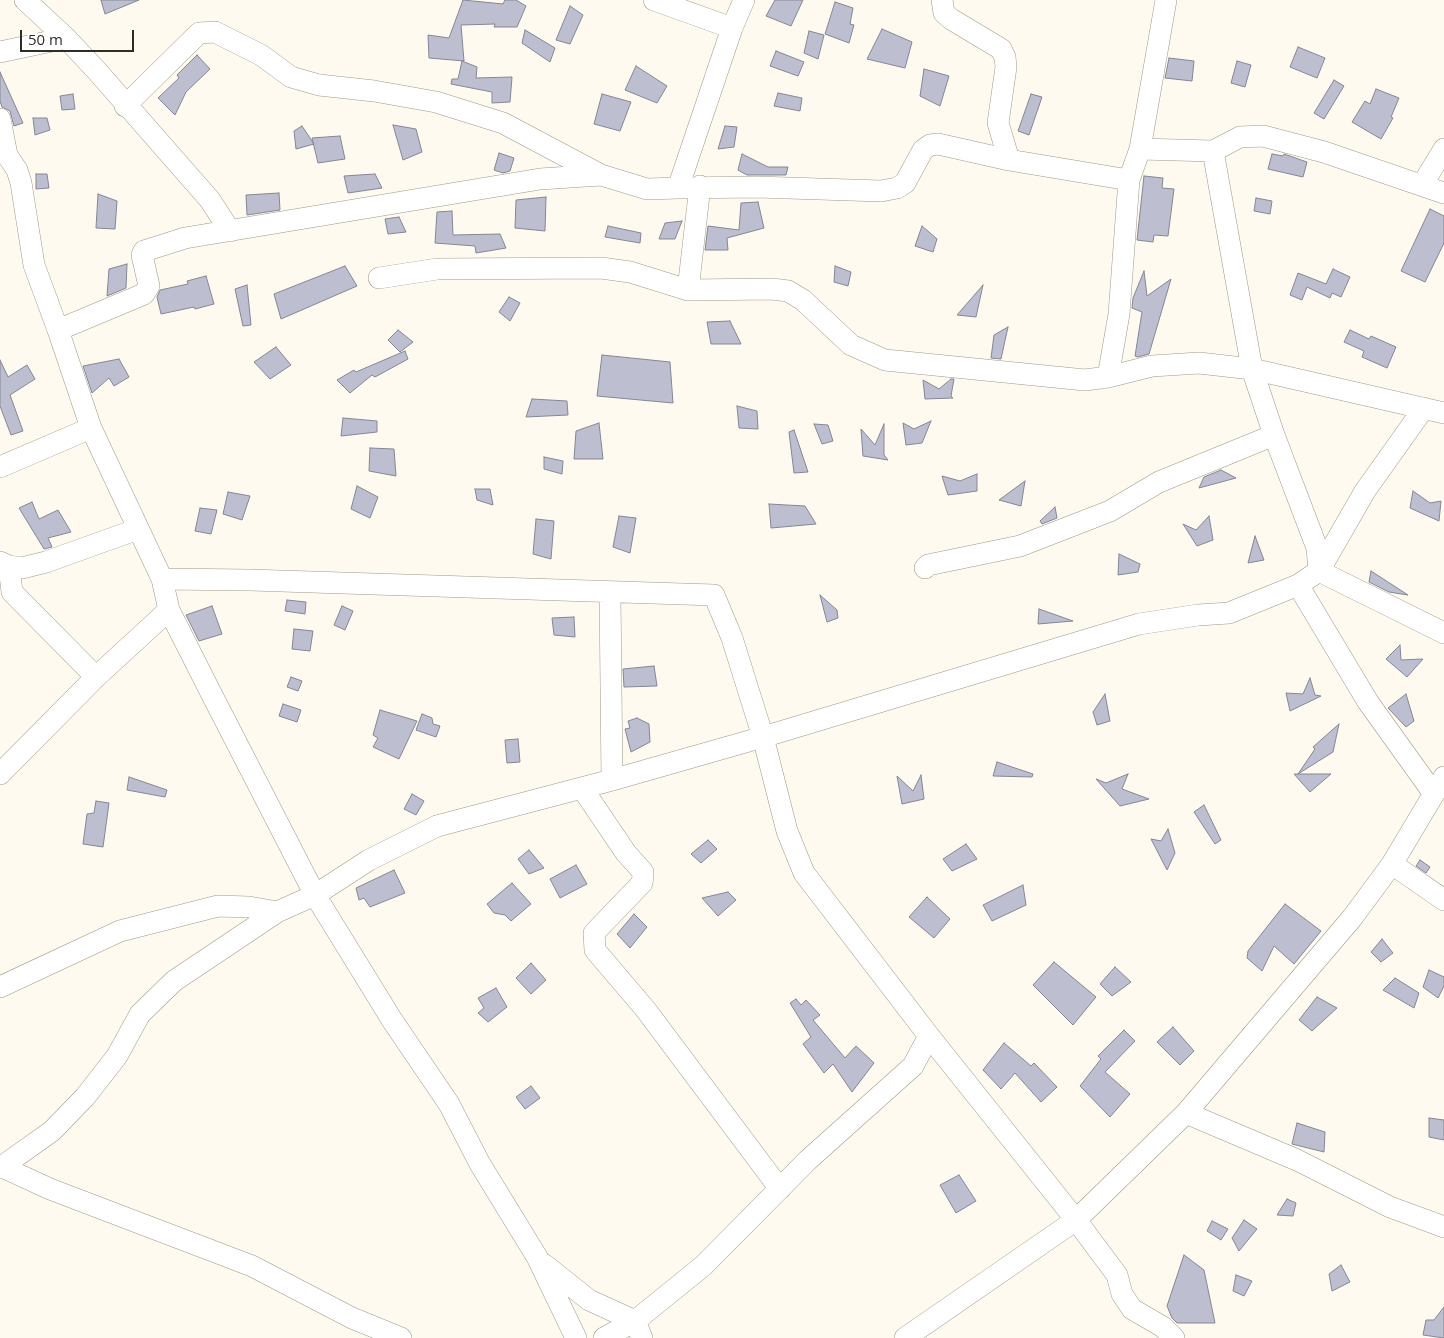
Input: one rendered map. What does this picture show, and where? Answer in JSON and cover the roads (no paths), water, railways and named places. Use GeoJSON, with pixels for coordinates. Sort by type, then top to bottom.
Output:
{"type":"FeatureCollection","features":[{"type":"Feature","properties":{"kind":"street"},"geometry":{"type":"LineString","coordinates":[[654,0],[732,28]]}},
{"type":"Feature","properties":{"kind":"street"},"geometry":{"type":"LineString","coordinates":[[678,188],[732,28],[744,0]]}},
{"type":"Feature","properties":{"kind":"street"},"geometry":{"type":"LineString","coordinates":[[938,0],[944,13],[951,19],[1001,50],[1005,57],[1006,67],[998,124],[1009,160]]}},
{"type":"Feature","properties":{"kind":"street"},"geometry":{"type":"LineString","coordinates":[[1108,377],[1118,314],[1129,180],[1140,149],[1166,0]]}},
{"type":"Feature","properties":{"kind":"street"},"geometry":{"type":"LineString","coordinates":[[24,2],[66,38],[210,200],[230,231]]}},
{"type":"Feature","properties":{"kind":"street"},"geometry":{"type":"LineString","coordinates":[[125,106],[199,33],[215,32],[261,55],[292,77],[319,85],[374,91],[436,102],[503,123],[601,175],[647,190],[700,186],[881,191],[897,188],[905,182],[923,150],[930,145],[938,144],[1009,160],[1129,180]]}},
{"type":"Feature","properties":{"kind":"street"},"geometry":{"type":"LineString","coordinates":[[0,52],[66,38]]}},
{"type":"Feature","properties":{"kind":"street"},"geometry":{"type":"LineString","coordinates":[[0,119],[7,155],[17,170],[21,183],[34,265],[91,428],[162,579],[169,610],[315,895],[392,1020],[449,1104],[480,1164],[537,1257],[576,1338]]}},
{"type":"Feature","properties":{"kind":"street"},"geometry":{"type":"LineString","coordinates":[[977,153],[998,124]]}},
{"type":"Feature","properties":{"kind":"street"},"geometry":{"type":"LineString","coordinates":[[1140,149],[1213,151],[1240,137],[1263,136],[1324,152],[1444,193]]}},
{"type":"Feature","properties":{"kind":"street"},"geometry":{"type":"LineString","coordinates":[[1422,185],[1444,149]]}},
{"type":"Feature","properties":{"kind":"street"},"geometry":{"type":"LineString","coordinates":[[1213,151],[1252,369],[1274,435],[1317,548],[1319,571]]}},
{"type":"Feature","properties":{"kind":"street"},"geometry":{"type":"LineString","coordinates":[[58,330],[146,292],[148,284],[142,255],[147,249],[185,238],[540,180],[601,175]]}},
{"type":"Feature","properties":{"kind":"street"},"geometry":{"type":"LineString","coordinates":[[688,290],[700,186]]}},
{"type":"Feature","properties":{"kind":"street"},"geometry":{"type":"LineString","coordinates":[[0,1167],[52,1131],[84,1097],[117,1056],[140,1014],[174,981],[277,912],[315,895],[369,860],[437,826],[612,780],[763,737],[1139,624],[1198,614],[1229,613],[1298,585],[1319,571],[1365,491],[1438,407],[1252,369],[1199,363],[1152,366],[1108,377],[1085,380],[885,360],[851,345],[804,300],[788,291],[772,289],[688,290],[630,272],[602,268],[437,269],[379,278]]}},
{"type":"Feature","properties":{"kind":"street"},"geometry":{"type":"LineString","coordinates":[[0,467],[91,428]]}},
{"type":"Feature","properties":{"kind":"street"},"geometry":{"type":"LineString","coordinates":[[925,568],[928,565],[1003,550],[1110,512],[1160,482],[1274,435]]}},
{"type":"Feature","properties":{"kind":"street"},"geometry":{"type":"LineString","coordinates":[[96,677],[5,576],[22,568],[46,562],[138,529]]}},
{"type":"Feature","properties":{"kind":"street"},"geometry":{"type":"LineString","coordinates":[[1319,571],[1444,632]]}},
{"type":"Feature","properties":{"kind":"street"},"geometry":{"type":"LineString","coordinates":[[162,579],[250,580],[714,595],[732,638],[763,737],[787,831],[804,873],[928,1036],[1076,1220],[1117,1275],[1122,1294],[1132,1309],[1164,1327],[1174,1338]]}},
{"type":"Feature","properties":{"kind":"street"},"geometry":{"type":"LineString","coordinates":[[905,1338],[1076,1220],[1186,1113],[1352,918],[1392,864],[1439,786],[1368,702],[1298,585]]}},
{"type":"Feature","properties":{"kind":"street"},"geometry":{"type":"LineString","coordinates":[[610,593],[612,780]]}},
{"type":"Feature","properties":{"kind":"street"},"geometry":{"type":"LineString","coordinates":[[0,774],[96,677],[169,610]]}},
{"type":"Feature","properties":{"kind":"street"},"geometry":{"type":"LineString","coordinates":[[582,788],[626,852],[643,872],[642,883],[594,934],[595,950],[646,1010],[780,1189]]}},
{"type":"Feature","properties":{"kind":"street"},"geometry":{"type":"LineString","coordinates":[[1392,864],[1444,900]]}},
{"type":"Feature","properties":{"kind":"street"},"geometry":{"type":"LineString","coordinates":[[0,987],[120,931],[218,906],[249,906],[277,912]]}},
{"type":"Feature","properties":{"kind":"street"},"geometry":{"type":"LineString","coordinates":[[604,1338],[638,1330],[808,1160],[913,1066],[928,1036]]}},
{"type":"Feature","properties":{"kind":"street"},"geometry":{"type":"LineString","coordinates":[[913,1066],[944,1056]]}},
{"type":"Feature","properties":{"kind":"street"},"geometry":{"type":"LineString","coordinates":[[1186,1113],[1297,1160],[1390,1207],[1444,1227]]}},
{"type":"Feature","properties":{"kind":"street"},"geometry":{"type":"LineString","coordinates":[[0,1167],[50,1189],[252,1266],[352,1318],[401,1338]]}},
{"type":"Feature","properties":{"kind":"street"},"geometry":{"type":"LineString","coordinates":[[537,1257],[559,1278],[589,1300],[638,1330]]}}]}
